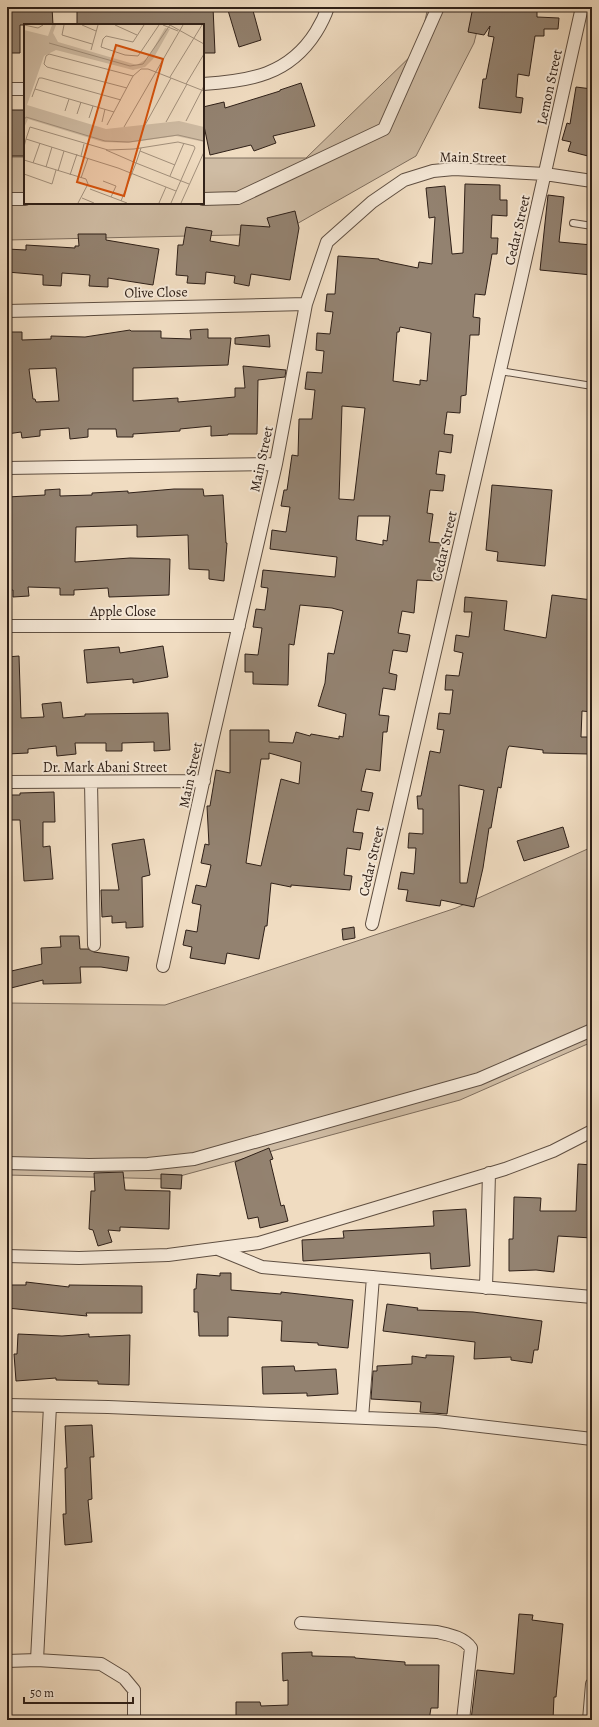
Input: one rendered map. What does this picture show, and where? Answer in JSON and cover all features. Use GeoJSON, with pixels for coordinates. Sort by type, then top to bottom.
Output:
{"type":"FeatureCollection","features":[{"type":"Feature","properties":{"kind":"street"},"geometry":{"type":"LineString","coordinates":[[204,84],[254,78],[270,72],[291,60],[304,49],[310,41],[325,17],[328,7]]}},
{"type":"Feature","properties":{"kind":"street"},"geometry":{"type":"LineString","coordinates":[[204,198],[238,198],[384,129],[438,7]]}},
{"type":"Feature","properties":{"kind":"street","name":"Lemon Street"},"geometry":{"type":"LineString","coordinates":[[545,174],[582,7]]}},
{"type":"Feature","properties":{"kind":"street"},"geometry":{"type":"LineString","coordinates":[[7,89],[24,89]]}},
{"type":"Feature","properties":{"kind":"street","name":"Main Street"},"geometry":{"type":"LineString","coordinates":[[163,966],[276,464],[306,304],[326,242],[372,202],[404,180],[433,170],[454,169],[545,174],[592,181]]}},
{"type":"Feature","properties":{"kind":"street","name":"Cedar Street"},"geometry":{"type":"LineString","coordinates":[[372,924],[545,174]]}},
{"type":"Feature","properties":{"kind":"street"},"geometry":{"type":"LineString","coordinates":[[7,199],[24,199]]}},
{"type":"Feature","properties":{"kind":"street","name":"Olive Close"},"geometry":{"type":"LineString","coordinates":[[7,311],[306,304]]}},
{"type":"Feature","properties":{"kind":"street"},"geometry":{"type":"LineString","coordinates":[[7,468],[276,464]]}},
{"type":"Feature","properties":{"kind":"street","name":"Apple Close"},"geometry":{"type":"LineString","coordinates":[[7,626],[239,626]]}},
{"type":"Feature","properties":{"kind":"street","name":"Dr. Mark Abani Street"},"geometry":{"type":"LineString","coordinates":[[7,782],[204,781]]}},
{"type":"Feature","properties":{"kind":"street"},"geometry":{"type":"LineString","coordinates":[[91,782],[94,945]]}},
{"type":"Feature","properties":{"kind":"street"},"geometry":{"type":"LineString","coordinates":[[7,1163],[89,1165],[148,1164],[194,1159],[479,1079],[592,1030]]}},
{"type":"Feature","properties":{"kind":"street"},"geometry":{"type":"LineString","coordinates":[[7,1256],[79,1258],[161,1256],[260,1243],[489,1173],[553,1151],[592,1131]]}},
{"type":"Feature","properties":{"kind":"street"},"geometry":{"type":"LineString","coordinates":[[486,1288],[489,1173]]}},
{"type":"Feature","properties":{"kind":"street"},"geometry":{"type":"LineString","coordinates":[[216,1248],[262,1266],[592,1297]]}},
{"type":"Feature","properties":{"kind":"street"},"geometry":{"type":"LineString","coordinates":[[362,1418],[373,1277]]}},
{"type":"Feature","properties":{"kind":"street"},"geometry":{"type":"LineString","coordinates":[[7,1405],[437,1421],[592,1439]]}},
{"type":"Feature","properties":{"kind":"street"},"geometry":{"type":"LineString","coordinates":[[37,1660],[50,1406]]}},
{"type":"Feature","properties":{"kind":"street"},"geometry":{"type":"LineString","coordinates":[[301,1623],[437,1632],[454,1636],[466,1641],[471,1648],[463,1720]]}},
{"type":"Feature","properties":{"kind":"street"},"geometry":{"type":"LineString","coordinates":[[7,1661],[37,1660],[101,1664],[124,1678],[134,1690],[134,1720]]}},
{"type":"Feature","properties":{"kind":"street"},"geometry":{"type":"LineString","coordinates":[[589,1720],[592,1684]]}},
{"type":"Feature","properties":{"kind":"lane"},"geometry":{"type":"LineString","coordinates":[[573,222],[592,226]]}},
{"type":"Feature","properties":{"kind":"lane"},"geometry":{"type":"LineString","coordinates":[[500,370],[592,386]]}},
{"type":"Feature","properties":{"kind":"shaded area"},"geometry":{"type":"Polygon","coordinates":[[[428,7],[483,7],[474,43],[416,156],[279,234],[7,240],[7,157],[24,157],[24,204],[204,204],[204,158],[306,158],[419,48],[428,7]]]}},
{"type":"Feature","properties":{"kind":"shaded area"},"geometry":{"type":"Polygon","coordinates":[[[592,847],[592,1042],[460,1100],[169,1179],[7,1175],[7,1003],[165,1005],[456,908],[592,847]]]}},
{"type":"Feature","properties":{"kind":"building"},"geometry":{"type":"Polygon","coordinates":[[[7,7],[24,7],[24,9],[52,7],[53,24],[20,25],[20,53],[7,53],[7,7]]]}},
{"type":"Feature","properties":{"kind":"building"},"geometry":{"type":"Polygon","coordinates":[[[213,7],[215,53],[204,53],[204,24],[77,24],[77,9],[213,7]]]}},
{"type":"Feature","properties":{"kind":"building"},"geometry":{"type":"Polygon","coordinates":[[[227,7],[252,7],[261,40],[239,47],[227,7]]]}},
{"type":"Feature","properties":{"kind":"building"},"geometry":{"type":"Polygon","coordinates":[[[473,7],[486,7],[501,10],[502,7],[537,7],[537,17],[559,18],[558,29],[544,29],[544,36],[535,36],[529,76],[518,74],[516,97],[523,98],[521,113],[479,108],[483,79],[486,79],[494,37],[488,36],[490,26],[484,35],[468,32],[473,7]]]}},
{"type":"Feature","properties":{"kind":"building"},"geometry":{"type":"Polygon","coordinates":[[[301,83],[315,126],[273,136],[276,143],[254,151],[251,145],[210,155],[204,126],[204,107],[224,102],[225,108],[301,83]]]}},
{"type":"Feature","properties":{"kind":"building"},"geometry":{"type":"Polygon","coordinates":[[[576,87],[592,89],[592,157],[568,151],[571,142],[562,140],[567,123],[570,124],[576,87]]]}},
{"type":"Feature","properties":{"kind":"building"},"geometry":{"type":"Polygon","coordinates":[[[7,110],[24,110],[24,156],[7,156],[7,110]]]}},
{"type":"Feature","properties":{"kind":"building"},"geometry":{"type":"Polygon","coordinates":[[[465,184],[500,185],[500,200],[507,200],[507,216],[492,215],[491,238],[498,238],[497,254],[492,254],[485,295],[475,294],[473,317],[480,318],[479,335],[470,335],[466,395],[461,396],[460,413],[447,412],[444,434],[453,435],[451,453],[439,451],[436,474],[445,475],[443,491],[430,490],[427,513],[433,514],[429,542],[441,543],[439,581],[417,580],[414,613],[402,611],[398,633],[410,635],[407,652],[393,650],[389,673],[397,675],[395,690],[383,688],[379,715],[389,716],[387,732],[383,732],[380,771],[366,769],[361,791],[373,793],[369,811],[357,809],[353,832],[363,833],[360,850],[347,848],[344,875],[352,876],[350,890],[291,885],[291,887],[271,883],[267,926],[265,926],[259,959],[227,953],[225,964],[190,958],[192,947],[183,945],[186,930],[197,932],[201,905],[192,903],[196,885],[206,887],[211,865],[201,863],[205,844],[209,845],[207,806],[210,806],[216,770],[230,773],[230,730],[269,730],[269,742],[293,743],[296,732],[310,736],[311,734],[339,739],[339,736],[343,737],[346,714],[318,706],[325,683],[328,653],[334,654],[343,611],[332,608],[300,605],[294,645],[289,644],[288,685],[253,684],[253,672],[245,672],[245,654],[258,655],[262,628],[253,627],[256,609],[265,610],[268,588],[261,587],[263,570],[335,577],[337,557],[270,549],[272,530],[286,532],[290,507],[281,506],[284,490],[287,490],[292,455],[298,456],[299,419],[312,419],[315,390],[305,389],[307,372],[322,373],[324,351],[316,350],[317,333],[330,334],[333,312],[325,311],[327,294],[335,294],[338,256],[379,259],[418,268],[419,262],[432,264],[435,217],[429,218],[426,188],[445,186],[452,254],[463,253],[465,184]],[[400,327],[399,332],[397,332],[393,381],[420,385],[420,380],[427,381],[431,333],[400,327]],[[342,406],[339,499],[354,500],[365,408],[342,406]],[[358,516],[356,540],[383,545],[383,540],[387,541],[390,516],[358,516]],[[269,753],[269,759],[261,759],[246,863],[261,866],[281,779],[299,784],[301,762],[269,753]]]}},
{"type":"Feature","properties":{"kind":"building"},"geometry":{"type":"Polygon","coordinates":[[[548,195],[564,197],[559,242],[592,245],[592,275],[540,270],[548,195]]]}},
{"type":"Feature","properties":{"kind":"building"},"geometry":{"type":"Polygon","coordinates":[[[295,211],[299,228],[290,280],[251,274],[249,286],[234,283],[235,276],[206,272],[205,284],[187,283],[188,276],[176,275],[178,245],[183,245],[186,227],[212,231],[210,241],[239,246],[241,225],[270,227],[267,218],[295,211]]]}},
{"type":"Feature","properties":{"kind":"building"},"geometry":{"type":"Polygon","coordinates":[[[78,234],[106,234],[106,240],[159,249],[153,285],[108,278],[108,287],[89,286],[90,275],[62,273],[61,286],[43,285],[43,275],[7,272],[7,249],[26,250],[26,245],[75,248],[75,246],[79,246],[78,234]]]}},
{"type":"Feature","properties":{"kind":"building"},"geometry":{"type":"Polygon","coordinates":[[[208,329],[208,338],[231,338],[228,365],[133,368],[133,401],[178,398],[178,402],[235,397],[235,388],[245,388],[243,366],[286,370],[285,377],[258,380],[257,434],[228,434],[211,436],[211,426],[180,429],[180,431],[133,434],[133,437],[117,437],[116,429],[88,429],[88,437],[70,439],[69,428],[40,430],[40,436],[22,438],[21,432],[7,434],[7,332],[22,332],[22,340],[51,339],[51,336],[85,337],[130,330],[161,331],[161,338],[191,339],[190,330],[208,329]],[[56,368],[29,369],[33,399],[35,399],[36,402],[59,401],[56,368]]]}},
{"type":"Feature","properties":{"kind":"building"},"geometry":{"type":"Polygon","coordinates":[[[269,335],[270,347],[235,344],[235,338],[269,335]]]}},
{"type":"Feature","properties":{"kind":"building"},"geometry":{"type":"Polygon","coordinates":[[[492,485],[552,490],[545,566],[497,561],[498,552],[486,550],[492,485]]]}},
{"type":"Feature","properties":{"kind":"building"},"geometry":{"type":"Polygon","coordinates":[[[60,489],[60,496],[174,489],[203,489],[204,496],[223,495],[227,543],[224,581],[209,579],[209,570],[189,569],[188,535],[137,537],[137,525],[76,527],[75,562],[130,558],[170,559],[169,595],[109,597],[108,588],[74,590],[74,595],[60,595],[60,588],[28,587],[29,596],[13,597],[13,590],[7,590],[7,497],[45,495],[45,490],[60,489]]]}},
{"type":"Feature","properties":{"kind":"building"},"geometry":{"type":"Polygon","coordinates":[[[552,595],[592,600],[592,712],[582,711],[581,737],[589,737],[589,754],[543,753],[543,750],[509,746],[507,750],[501,788],[498,787],[491,828],[489,828],[483,868],[474,907],[441,900],[440,906],[406,901],[408,890],[398,889],[401,872],[414,874],[416,848],[408,848],[409,833],[423,834],[423,809],[418,809],[417,796],[421,796],[430,751],[440,753],[444,730],[437,729],[439,713],[450,714],[453,690],[445,690],[446,675],[459,676],[463,653],[454,651],[456,635],[469,637],[472,612],[464,612],[465,597],[507,601],[504,630],[546,638],[552,595]],[[459,785],[460,883],[467,883],[484,790],[459,785]]]}},
{"type":"Feature","properties":{"kind":"building"},"geometry":{"type":"Polygon","coordinates":[[[163,646],[168,677],[133,683],[133,679],[87,683],[84,650],[119,647],[120,653],[163,646]]]}},
{"type":"Feature","properties":{"kind":"building"},"geometry":{"type":"Polygon","coordinates":[[[19,656],[21,718],[44,717],[42,704],[61,702],[63,718],[85,716],[85,714],[168,713],[170,750],[154,751],[154,742],[122,743],[122,751],[106,751],[106,743],[75,743],[76,754],[57,756],[56,746],[28,749],[28,753],[7,754],[7,657],[19,656]]]}},
{"type":"Feature","properties":{"kind":"building"},"geometry":{"type":"Polygon","coordinates":[[[54,792],[55,822],[43,822],[43,847],[50,846],[53,879],[24,881],[20,820],[7,820],[7,795],[54,792]]]}},
{"type":"Feature","properties":{"kind":"building"},"geometry":{"type":"Polygon","coordinates":[[[563,827],[569,847],[524,861],[517,841],[563,827]]]}},
{"type":"Feature","properties":{"kind":"building"},"geometry":{"type":"Polygon","coordinates":[[[144,839],[150,875],[142,877],[143,927],[126,928],[126,922],[112,923],[112,916],[102,917],[101,890],[119,890],[112,844],[144,839]]]}},
{"type":"Feature","properties":{"kind":"building"},"geometry":{"type":"Polygon","coordinates":[[[354,927],[355,938],[343,940],[342,929],[354,927]]]}},
{"type":"Feature","properties":{"kind":"building"},"geometry":{"type":"Polygon","coordinates":[[[60,936],[79,936],[80,949],[88,949],[94,952],[129,957],[127,971],[101,967],[80,967],[81,983],[43,984],[43,980],[7,989],[7,972],[42,964],[41,948],[61,947],[60,936]]]}},
{"type":"Feature","properties":{"kind":"building"},"geometry":{"type":"Polygon","coordinates":[[[269,1148],[273,1159],[270,1160],[281,1206],[284,1205],[288,1221],[260,1228],[258,1217],[248,1219],[235,1162],[269,1148]]]}},
{"type":"Feature","properties":{"kind":"building"},"geometry":{"type":"Polygon","coordinates":[[[578,1164],[592,1165],[592,1238],[558,1236],[554,1272],[536,1270],[509,1271],[509,1239],[513,1239],[514,1197],[541,1198],[540,1211],[576,1211],[578,1164]]]}},
{"type":"Feature","properties":{"kind":"building"},"geometry":{"type":"Polygon","coordinates":[[[123,1172],[125,1190],[170,1191],[169,1229],[120,1227],[120,1231],[108,1230],[112,1242],[98,1246],[93,1230],[89,1229],[91,1191],[95,1191],[94,1173],[123,1172]]]}},
{"type":"Feature","properties":{"kind":"building"},"geometry":{"type":"Polygon","coordinates":[[[161,1174],[182,1175],[181,1189],[161,1188],[161,1174]]]}},
{"type":"Feature","properties":{"kind":"building"},"geometry":{"type":"Polygon","coordinates":[[[466,1209],[470,1266],[431,1269],[430,1253],[303,1261],[302,1240],[344,1238],[343,1231],[434,1226],[433,1211],[466,1209]]]}},
{"type":"Feature","properties":{"kind":"building"},"geometry":{"type":"Polygon","coordinates":[[[220,1273],[231,1273],[231,1290],[281,1294],[281,1292],[353,1300],[348,1348],[318,1345],[318,1343],[281,1341],[282,1321],[228,1317],[228,1336],[199,1336],[198,1312],[194,1312],[194,1289],[196,1289],[197,1274],[220,1276],[220,1273]]]}},
{"type":"Feature","properties":{"kind":"building"},"geometry":{"type":"Polygon","coordinates":[[[26,1282],[69,1287],[69,1285],[142,1286],[142,1313],[86,1313],[87,1316],[7,1308],[7,1285],[26,1285],[26,1282]]]}},
{"type":"Feature","properties":{"kind":"building"},"geometry":{"type":"Polygon","coordinates":[[[387,1304],[418,1308],[417,1310],[473,1312],[542,1321],[538,1350],[534,1350],[532,1363],[511,1360],[511,1357],[474,1359],[475,1342],[383,1331],[387,1304]]]}},
{"type":"Feature","properties":{"kind":"building"},"geometry":{"type":"Polygon","coordinates":[[[18,1334],[62,1336],[89,1334],[89,1337],[130,1335],[129,1385],[98,1384],[98,1381],[56,1380],[56,1378],[16,1381],[14,1354],[17,1354],[18,1334]]]}},
{"type":"Feature","properties":{"kind":"building"},"geometry":{"type":"Polygon","coordinates":[[[426,1355],[454,1356],[447,1414],[420,1412],[421,1402],[371,1399],[373,1371],[377,1371],[377,1366],[412,1364],[412,1356],[426,1358],[426,1355]]]}},
{"type":"Feature","properties":{"kind":"building"},"geometry":{"type":"Polygon","coordinates":[[[294,1366],[295,1371],[336,1369],[338,1394],[307,1396],[307,1393],[263,1394],[262,1367],[294,1366]]]}},
{"type":"Feature","properties":{"kind":"building"},"geometry":{"type":"Polygon","coordinates":[[[92,1425],[94,1457],[90,1457],[92,1499],[88,1500],[92,1542],[65,1545],[63,1514],[66,1514],[65,1468],[67,1468],[65,1426],[92,1425]]]}},
{"type":"Feature","properties":{"kind":"building"},"geometry":{"type":"Polygon","coordinates":[[[519,1614],[533,1615],[532,1620],[563,1624],[556,1697],[554,1697],[553,1720],[471,1720],[477,1670],[514,1674],[519,1614]]]}},
{"type":"Feature","properties":{"kind":"building"},"geometry":{"type":"Polygon","coordinates":[[[312,1652],[312,1656],[355,1657],[405,1662],[405,1665],[439,1665],[438,1708],[431,1708],[429,1720],[236,1720],[236,1702],[260,1702],[261,1706],[288,1705],[288,1680],[283,1681],[282,1653],[312,1652]]]}}]}
